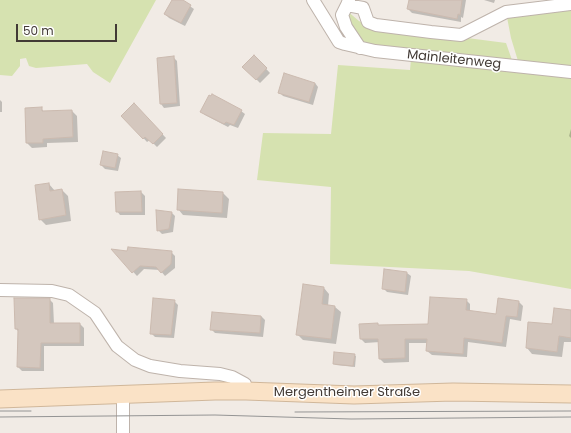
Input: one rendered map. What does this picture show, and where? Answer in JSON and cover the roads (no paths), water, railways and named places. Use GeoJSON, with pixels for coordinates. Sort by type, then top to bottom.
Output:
{"type":"FeatureCollection","features":[{"type":"Feature","properties":{"kind":"main road","name":"Mergentheimer Straße"},"geometry":{"type":"LineString","coordinates":[[0,399],[246,391],[354,396],[453,392],[571,394]]}},
{"type":"Feature","properties":{"kind":"street","name":"Mainleitenweg"},"geometry":{"type":"LineString","coordinates":[[313,0],[339,42],[360,48],[383,52],[571,72]]}},
{"type":"Feature","properties":{"kind":"street"},"geometry":{"type":"LineString","coordinates":[[360,48],[346,27],[342,15],[348,2],[363,8],[368,22],[376,25],[461,35],[506,12],[571,4]]}},
{"type":"Feature","properties":{"kind":"street"},"geometry":{"type":"LineString","coordinates":[[0,290],[52,291],[69,295],[95,313],[117,346],[135,360],[157,367],[180,371],[220,374],[232,377],[245,384],[246,391]]}},
{"type":"Feature","properties":{"kind":"street"},"geometry":{"type":"LineString","coordinates":[[123,394],[123,433]]}},
{"type":"Feature","properties":{"kind":"tram line"},"geometry":{"type":"LineString","coordinates":[[0,411],[31,411]]}},
{"type":"Feature","properties":{"kind":"tram line"},"geometry":{"type":"LineString","coordinates":[[295,412],[571,411]]}},
{"type":"Feature","properties":{"kind":"tram line"},"geometry":{"type":"LineString","coordinates":[[0,417],[215,415],[351,419],[571,417]]}}]}
